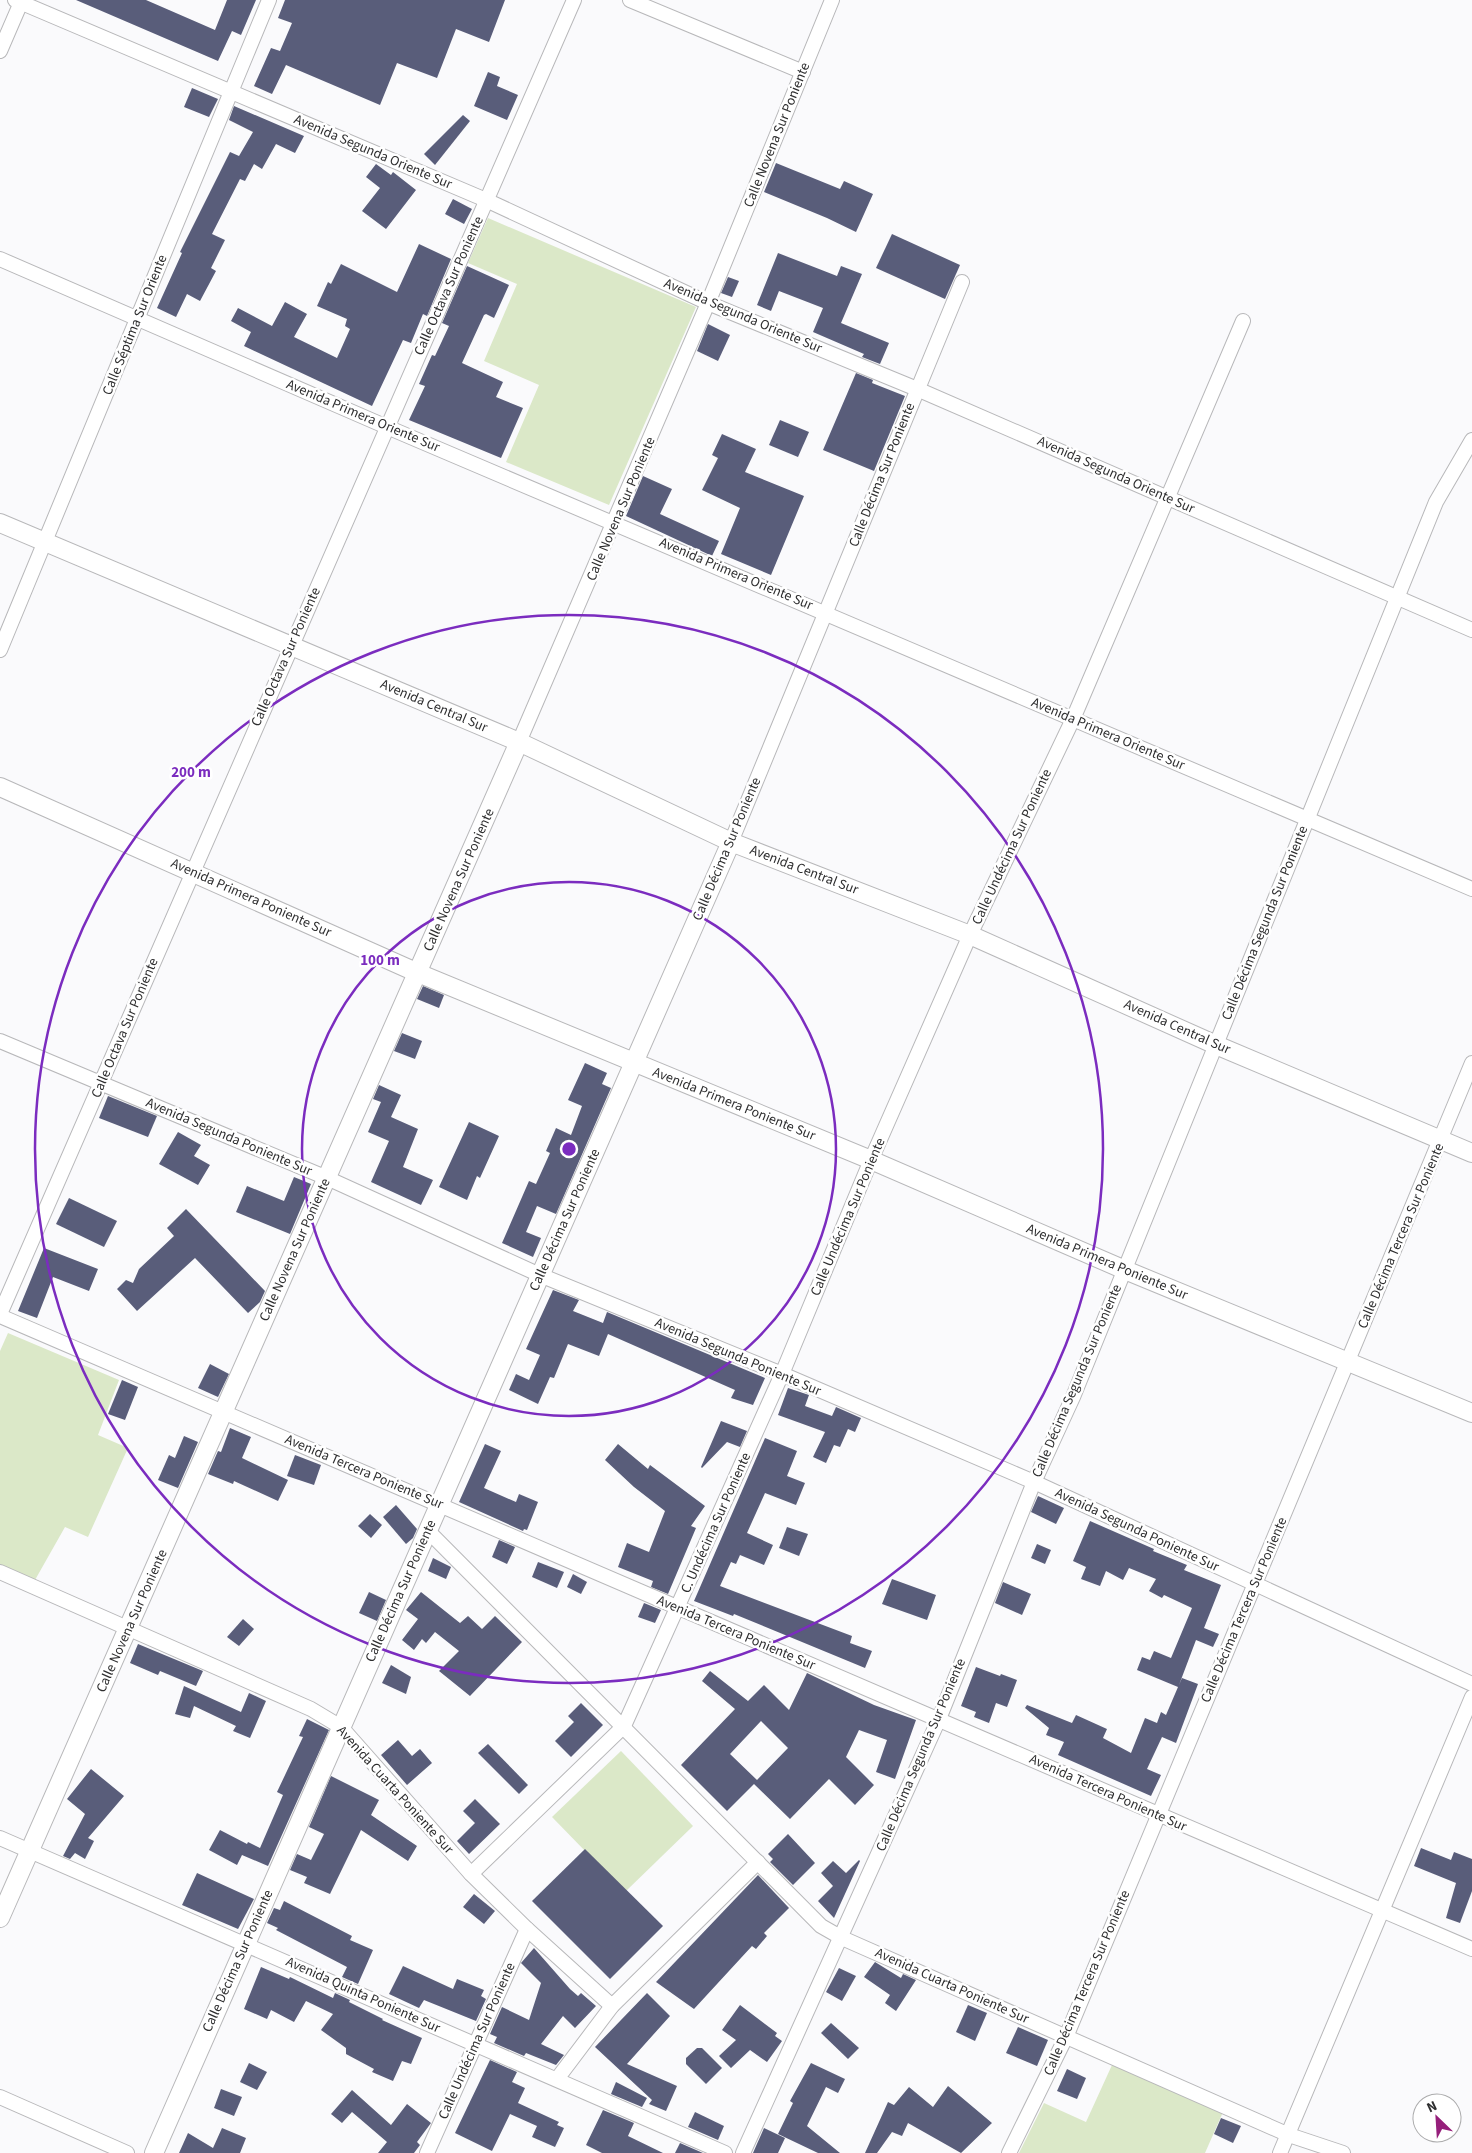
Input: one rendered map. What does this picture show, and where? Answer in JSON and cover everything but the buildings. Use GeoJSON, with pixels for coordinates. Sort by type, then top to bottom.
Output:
{"type":"FeatureCollection","features":[{"type":"Feature","properties":{"kind":"street","name":"Calle Séptima Sur Oriente"},"geometry":{"type":"LineString","coordinates":[[0,650],[269,0]]}},
{"type":"Feature","properties":{"kind":"street","name":"Calle Octava Sur Poniente"},"geometry":{"type":"LineString","coordinates":[[0,1315],[574,0]]}},
{"type":"Feature","properties":{"kind":"street"},"geometry":{"type":"LineString","coordinates":[[630,0],[803,72]]}},
{"type":"Feature","properties":{"kind":"street","name":"Calle Novena Sur Poniente"},"geometry":{"type":"LineString","coordinates":[[0,1918],[616,522],[832,0]]}},
{"type":"Feature","properties":{"kind":"street","name":"Avenida Segunda Oriente Sur"},"geometry":{"type":"LineString","coordinates":[[20,1],[486,200],[708,303],[917,388],[1472,630]]}},
{"type":"Feature","properties":{"kind":"street"},"geometry":{"type":"LineString","coordinates":[[0,51],[20,1]]}},
{"type":"Feature","properties":{"kind":"street","name":"Avenida Primera Oriente Sur"},"geometry":{"type":"LineString","coordinates":[[0,259],[387,427],[616,522],[1472,889]]}},
{"type":"Feature","properties":{"kind":"street","name":"Calle Décima Sur Poniente"},"geometry":{"type":"LineString","coordinates":[[154,2153],[731,842],[962,282]]}},
{"type":"Feature","properties":{"kind":"street","name":"Calle Undécima Sur Poniente"},"geometry":{"type":"LineString","coordinates":[[782,1374],[871,1160],[970,935],[1073,719],[1243,321]]}},
{"type":"Feature","properties":{"kind":"street","name":"Calle Décima Segunda Sur Poniente"},"geometry":{"type":"LineString","coordinates":[[743,2153],[842,1938],[938,1719],[1034,1482],[1073,1397],[1125,1270],[1436,502],[1472,440]]}},
{"type":"Feature","properties":{"kind":"street","name":"Avenida Central Sur"},"geometry":{"type":"LineString","coordinates":[[0,523],[290,647],[520,742],[731,842],[970,935],[1216,1045],[1472,1153]]}},
{"type":"Feature","properties":{"kind":"street","name":"Avenida Primera Poniente Sur"},"geometry":{"type":"LineString","coordinates":[[0,786],[418,973],[871,1160],[1125,1270],[1472,1414]]}},
{"type":"Feature","properties":{"kind":"street","name":"Avenida Segunda Poniente Sur"},"geometry":{"type":"LineString","coordinates":[[0,1041],[327,1178],[540,1275],[782,1374],[1034,1482],[1472,1684]]}},
{"type":"Feature","properties":{"kind":"street","name":"Calle Décima Tercera Sur Poniente"},"geometry":{"type":"LineString","coordinates":[[1009,2153],[1066,2036],[1472,1063]]}},
{"type":"Feature","properties":{"kind":"street","name":"Avenida Tercera Poniente Sur"},"geometry":{"type":"LineString","coordinates":[[0,1315],[1472,1949]]}},
{"type":"Feature","properties":{"kind":"street","name":"C. Undécima Sur Poniente"},"geometry":{"type":"LineString","coordinates":[[624,1726],[782,1374]]}},
{"type":"Feature","properties":{"kind":"street","name":"Avenida Cuarta Poniente Sur"},"geometry":{"type":"LineString","coordinates":[[428,1531],[821,1926],[842,1938],[1289,2135],[1343,2153]]}},
{"type":"Feature","properties":{"kind":"street","name":"Avenida Cuarta Poniente Sur"},"geometry":{"type":"LineString","coordinates":[[0,1572],[311,1709],[341,1727],[471,1874],[527,1929],[612,2006]]}},
{"type":"Feature","properties":{"kind":"street"},"geometry":{"type":"LineString","coordinates":[[1280,2153],[1472,1697]]}},
{"type":"Feature","properties":{"kind":"street"},"geometry":{"type":"LineString","coordinates":[[471,1874],[624,1726]]}},
{"type":"Feature","properties":{"kind":"street","name":"Avenida Quinta Poniente Sur"},"geometry":{"type":"LineString","coordinates":[[0,1838],[725,2153]]}},
{"type":"Feature","properties":{"kind":"street"},"geometry":{"type":"LineString","coordinates":[[557,2079],[612,2006],[758,1862]]}},
{"type":"Feature","properties":{"kind":"street","name":"Calle Undécima Sur Poniente"},"geometry":{"type":"LineString","coordinates":[[427,2153],[527,1929]]}},
{"type":"Feature","properties":{"kind":"street"},"geometry":{"type":"LineString","coordinates":[[0,2097],[127,2153]]}},
{"type":"Feature","properties":{"kind":"green space"},"geometry":{"type":"Polygon","coordinates":[[[488,218],[696,307],[609,505],[506,462],[539,385],[484,361],[517,284],[468,263],[488,218]]]}},
{"type":"Feature","properties":{"kind":"green space"},"geometry":{"type":"Polygon","coordinates":[[[8,1333],[119,1380],[98,1435],[128,1448],[88,1537],[65,1527],[35,1580],[0,1565],[0,1351],[8,1333]]]}},
{"type":"Feature","properties":{"kind":"green space"},"geometry":{"type":"Polygon","coordinates":[[[621,1751],[693,1826],[625,1892],[552,1817],[621,1751]]]}},
{"type":"Feature","properties":{"kind":"green space"},"geometry":{"type":"Polygon","coordinates":[[[1112,2065],[1223,2112],[1205,2153],[1019,2153],[1044,2103],[1086,2122],[1112,2065]]]}}]}
